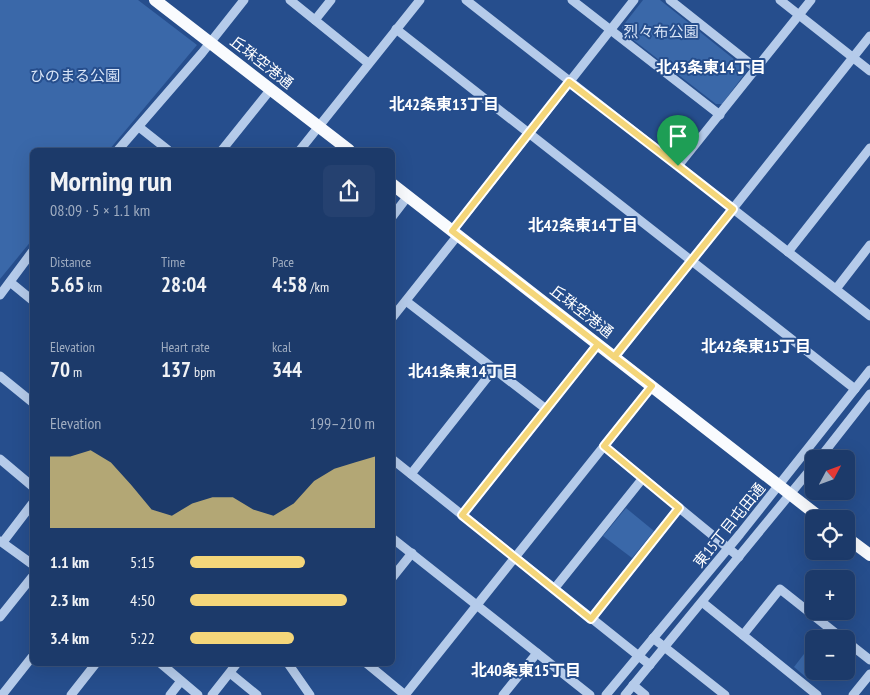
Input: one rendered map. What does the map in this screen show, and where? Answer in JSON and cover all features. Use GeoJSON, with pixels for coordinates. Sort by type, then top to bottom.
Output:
{"type":"FeatureCollection","features":[{"type":"Feature","properties":{"kind":"main road","name":"丘珠空港通"},"geometry":{"type":"LineString","coordinates":[[155,0],[346,148]]}},
{"type":"Feature","properties":{"kind":"main road","name":"丘珠空港通"},"geometry":{"type":"LineString","coordinates":[[395,186],[810,510]]}},
{"type":"Feature","properties":{"kind":"main road"},"geometry":{"type":"LineString","coordinates":[[855,544],[870,555]]}},
{"type":"Feature","properties":{"kind":"street"},"geometry":{"type":"LineString","coordinates":[[120,148],[211,43],[244,0]]}},
{"type":"Feature","properties":{"kind":"street"},"geometry":{"type":"LineString","coordinates":[[290,0],[368,62]]}},
{"type":"Feature","properties":{"kind":"street"},"geometry":{"type":"LineString","coordinates":[[315,20],[331,0]]}},
{"type":"Feature","properties":{"kind":"street"},"geometry":{"type":"LineString","coordinates":[[302,148],[368,62],[420,0]]}},
{"type":"Feature","properties":{"kind":"street"},"geometry":{"type":"LineString","coordinates":[[466,0],[870,316]]}},
{"type":"Feature","properties":{"kind":"street"},"geometry":{"type":"LineString","coordinates":[[572,0],[720,115]]}},
{"type":"Feature","properties":{"kind":"street"},"geometry":{"type":"LineString","coordinates":[[395,314],[528,134],[634,0]]}},
{"type":"Feature","properties":{"kind":"street"},"geometry":{"type":"LineString","coordinates":[[670,0],[757,69]]}},
{"type":"Feature","properties":{"kind":"street"},"geometry":{"type":"LineString","coordinates":[[780,0],[870,71]]}},
{"type":"Feature","properties":{"kind":"street"},"geometry":{"type":"LineString","coordinates":[[678,166],[811,0]]}},
{"type":"Feature","properties":{"kind":"street"},"geometry":{"type":"LineString","coordinates":[[396,29],[855,389]]}},
{"type":"Feature","properties":{"kind":"street"},"geometry":{"type":"LineString","coordinates":[[614,357],[870,36]]}},
{"type":"Feature","properties":{"kind":"street"},"geometry":{"type":"LineString","coordinates":[[224,148],[271,90]]}},
{"type":"Feature","properties":{"kind":"street"},"geometry":{"type":"LineString","coordinates":[[139,127],[165,148]]}},
{"type":"Feature","properties":{"kind":"street"},"geometry":{"type":"LineString","coordinates":[[788,252],[870,148]]}},
{"type":"Feature","properties":{"kind":"street"},"geometry":{"type":"LineString","coordinates":[[395,213],[408,196]]}},
{"type":"Feature","properties":{"kind":"street"},"geometry":{"type":"LineString","coordinates":[[836,289],[870,245]]}},
{"type":"Feature","properties":{"kind":"street"},"geometry":{"type":"LineString","coordinates":[[0,295],[30,255]]}},
{"type":"Feature","properties":{"kind":"street"},"geometry":{"type":"LineString","coordinates":[[10,282],[30,298]]}},
{"type":"Feature","properties":{"kind":"street"},"geometry":{"type":"LineString","coordinates":[[406,301],[546,409]]}},
{"type":"Feature","properties":{"kind":"street"},"geometry":{"type":"LineString","coordinates":[[462,515],[598,344]]}},
{"type":"Feature","properties":{"kind":"street"},"geometry":{"type":"LineString","coordinates":[[411,474],[494,369]]}},
{"type":"Feature","properties":{"kind":"street","name":"東15丁目屯田通"},"geometry":{"type":"LineString","coordinates":[[606,695],[779,486],[870,370]]}},
{"type":"Feature","properties":{"kind":"street"},"geometry":{"type":"LineString","coordinates":[[0,376],[30,400]]}},
{"type":"Feature","properties":{"kind":"street"},"geometry":{"type":"LineString","coordinates":[[370,666],[405,695],[652,386]]}},
{"type":"Feature","properties":{"kind":"street"},"geometry":{"type":"LineString","coordinates":[[826,450],[870,394]]}},
{"type":"Feature","properties":{"kind":"street"},"geometry":{"type":"LineString","coordinates":[[604,446],[739,557]]}},
{"type":"Feature","properties":{"kind":"street"},"geometry":{"type":"LineString","coordinates":[[0,458],[30,484]]}},
{"type":"Feature","properties":{"kind":"street"},"geometry":{"type":"LineString","coordinates":[[395,461],[650,665]]}},
{"type":"Feature","properties":{"kind":"street","name":"東15丁目屯田通"},"geometry":{"type":"LineString","coordinates":[[625,695],[805,476]]}},
{"type":"Feature","properties":{"kind":"street"},"geometry":{"type":"LineString","coordinates":[[554,589],[643,478]]}},
{"type":"Feature","properties":{"kind":"street"},"geometry":{"type":"LineString","coordinates":[[30,506],[1,542],[30,563]]}},
{"type":"Feature","properties":{"kind":"street"},"geometry":{"type":"LineString","coordinates":[[591,619],[679,508]]}},
{"type":"Feature","properties":{"kind":"street"},"geometry":{"type":"LineString","coordinates":[[395,540],[590,695]]}},
{"type":"Feature","properties":{"kind":"street"},"geometry":{"type":"LineString","coordinates":[[395,574],[412,553]]}},
{"type":"Feature","properties":{"kind":"street"},"geometry":{"type":"LineString","coordinates":[[0,617],[30,580]]}},
{"type":"Feature","properties":{"kind":"street"},"geometry":{"type":"LineString","coordinates":[[743,636],[780,589],[832,630]]}},
{"type":"Feature","properties":{"kind":"street"},"geometry":{"type":"LineString","coordinates":[[702,602],[817,695]]}},
{"type":"Feature","properties":{"kind":"street"},"geometry":{"type":"LineString","coordinates":[[653,638],[725,695]]}},
{"type":"Feature","properties":{"kind":"street"},"geometry":{"type":"LineString","coordinates":[[855,648],[870,660]]}},
{"type":"Feature","properties":{"kind":"street"},"geometry":{"type":"LineString","coordinates":[[503,695],[537,653]]}},
{"type":"Feature","properties":{"kind":"street"},"geometry":{"type":"LineString","coordinates":[[2,695],[30,660]]}},
{"type":"Feature","properties":{"kind":"street"},"geometry":{"type":"LineString","coordinates":[[70,695],[94,666]]}},
{"type":"Feature","properties":{"kind":"street"},"geometry":{"type":"LineString","coordinates":[[164,666],[198,695]]}},
{"type":"Feature","properties":{"kind":"street"},"geometry":{"type":"LineString","coordinates":[[212,695],[235,666]]}},
{"type":"Feature","properties":{"kind":"street"},"geometry":{"type":"LineString","coordinates":[[290,666],[310,695]]}},
{"type":"Feature","properties":{"kind":"street"},"geometry":{"type":"LineString","coordinates":[[230,673],[257,695]]}},
{"type":"Feature","properties":{"kind":"street"},"geometry":{"type":"LineString","coordinates":[[853,695],[870,674]]}},
{"type":"Feature","properties":{"kind":"street"},"geometry":{"type":"LineString","coordinates":[[170,695],[181,681]]}},
{"type":"Feature","properties":{"kind":"street"},"geometry":{"type":"LineString","coordinates":[[633,685],[645,695]]}},
{"type":"Feature","properties":{"kind":"green space","name":"ひのまる公園"},"geometry":{"type":"Polygon","coordinates":[[[0,0],[138,0],[197,45],[111,148],[30,148],[30,242],[0,279],[0,0]]]}},
{"type":"Feature","properties":{"kind":"green space","name":"烈々布公園"},"geometry":{"type":"Polygon","coordinates":[[[643,0],[660,0],[745,68],[746,72],[722,104],[716,104],[623,32],[622,27],[643,0]]]}},
{"type":"Feature","properties":{"kind":"green space"},"geometry":{"type":"Polygon","coordinates":[[[626,508],[654,531],[632,558],[603,536],[626,508]]]}},
{"type":"Feature","properties":{"kind":"green space"},"geometry":{"type":"Polygon","coordinates":[[[805,653],[805,676],[794,667],[805,653]]]}},
{"type":"Feature","properties":{"kind":"district","name":"北43条東14丁目"},"geometry":{"type":"Point","coordinates":[711,67]}},
{"type":"Feature","properties":{"kind":"district","name":"北42条東13丁目"},"geometry":{"type":"Point","coordinates":[444,104]}},
{"type":"Feature","properties":{"kind":"district","name":"北42条東14丁目"},"geometry":{"type":"Point","coordinates":[583,225]}},
{"type":"Feature","properties":{"kind":"district","name":"北42条東15丁目"},"geometry":{"type":"Point","coordinates":[756,346]}},
{"type":"Feature","properties":{"kind":"district","name":"北41条東14丁目"},"geometry":{"type":"Point","coordinates":[463,371]}},
{"type":"Feature","properties":{"kind":"district","name":"北40条東15丁目"},"geometry":{"type":"Point","coordinates":[526,670]}},
{"type":"Feature","properties":{"kind":"route"},"geometry":{"type":"LineString","coordinates":[[678,166],[569,82],[452,231],[541,299],[607,351],[614,357],[652,386],[604,446],[679,508],[591,619],[462,515],[598,344],[614,357],[733,209],[678,166]]}}]}
